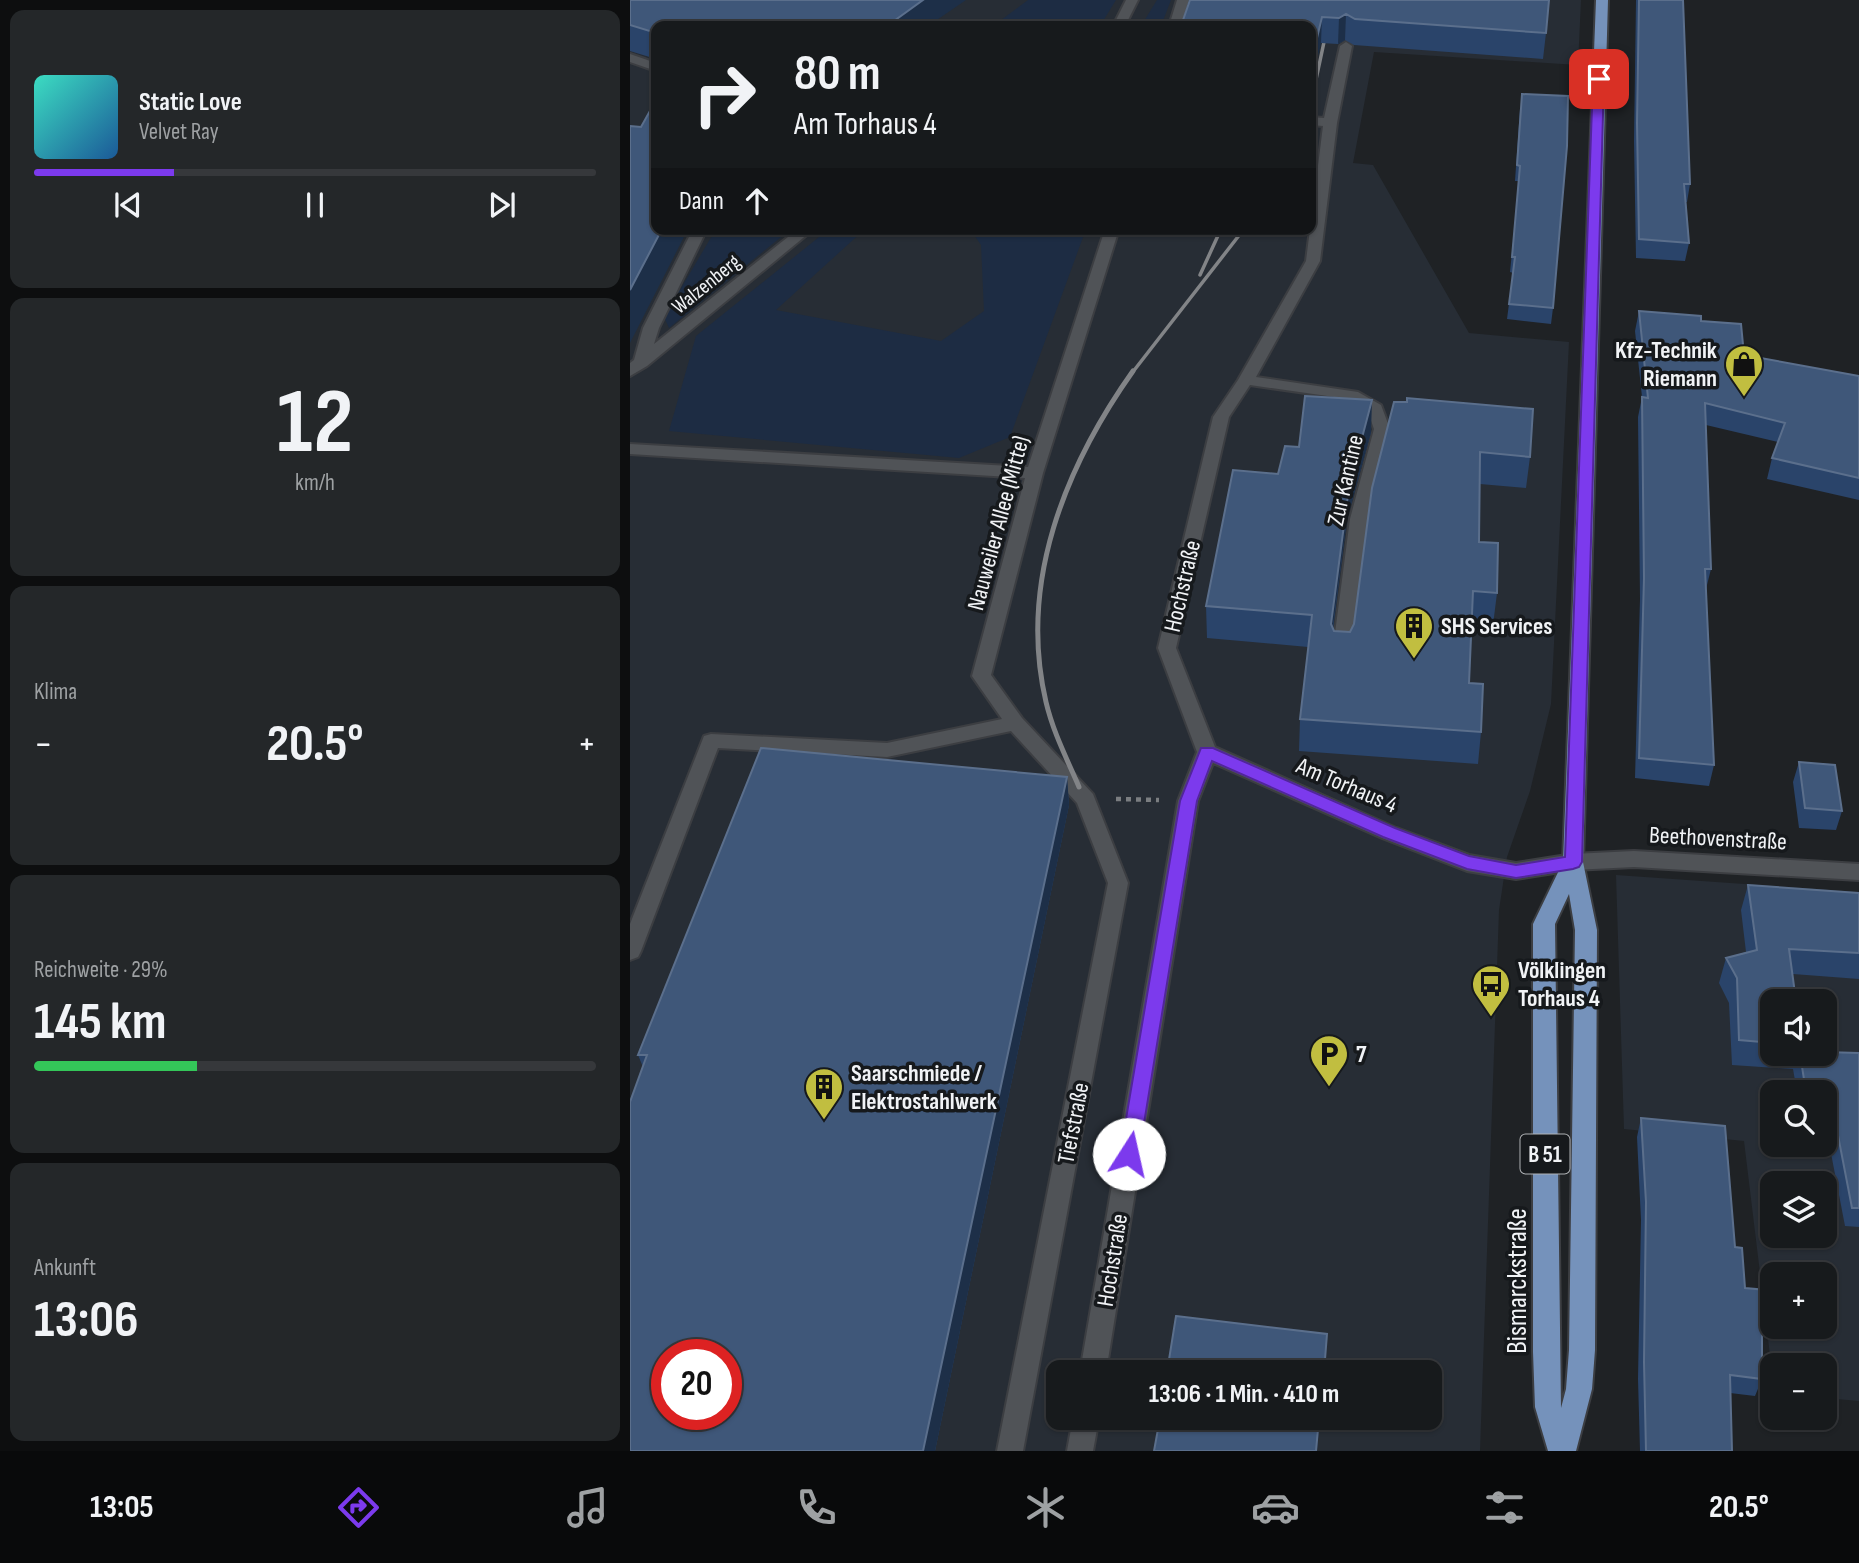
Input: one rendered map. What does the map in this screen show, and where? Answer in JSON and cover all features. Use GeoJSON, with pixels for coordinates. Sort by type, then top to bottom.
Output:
{"type":"FeatureCollection","features":[{"type":"Feature","properties":{"kind":"main road","name":"Bismarckstraße"},"geometry":{"type":"LineString","coordinates":[[1562,1451],[1579,1389],[1582,1350],[1586,930],[1573,862],[1602,0]]}},
{"type":"Feature","properties":{"kind":"main road","name":"Bismarckstraße"},"geometry":{"type":"LineString","coordinates":[[1562,1451],[1548,1407],[1546,1352],[1545,924],[1573,862]]}},
{"type":"Feature","properties":{"kind":"street"},"geometry":{"type":"LineString","coordinates":[[1122,21],[1132,0]]}},
{"type":"Feature","properties":{"kind":"street"},"geometry":{"type":"LineString","coordinates":[[1177,21],[1183,0]]}},
{"type":"Feature","properties":{"kind":"street","name":"Hochstraße"},"geometry":{"type":"LineString","coordinates":[[1316,201],[1320,122],[1346,46]]}},
{"type":"Feature","properties":{"kind":"street"},"geometry":{"type":"LineString","coordinates":[[630,58],[651,65]]}},
{"type":"Feature","properties":{"kind":"street"},"geometry":{"type":"LineString","coordinates":[[635,367],[651,328],[697,235]]}},
{"type":"Feature","properties":{"kind":"street","name":"Walzenberg"},"geometry":{"type":"LineString","coordinates":[[635,367],[800,235]]}},
{"type":"Feature","properties":{"kind":"street","name":"Nauweiler Allee (Mitte)"},"geometry":{"type":"LineString","coordinates":[[1087,799],[1015,723],[981,676],[1035,473],[1110,235]]}},
{"type":"Feature","properties":{"kind":"street","name":"Hochstraße"},"geometry":{"type":"LineString","coordinates":[[1095,1360],[1188,801],[1207,752],[1167,648],[1221,417],[1246,380],[1313,261],[1314,235]]}},
{"type":"Feature","properties":{"kind":"street","name":"Zur Kantine"},"geometry":{"type":"LineString","coordinates":[[1246,380],[1352,395],[1375,409],[1382,429],[1359,519],[1341,656]]}},
{"type":"Feature","properties":{"kind":"street"},"geometry":{"type":"LineString","coordinates":[[630,449],[1035,473]]}},
{"type":"Feature","properties":{"kind":"street"},"geometry":{"type":"LineString","coordinates":[[630,951],[711,741],[887,750],[1015,723]]}},
{"type":"Feature","properties":{"kind":"street","name":"Am Torhaus 4"},"geometry":{"type":"LineString","coordinates":[[1207,752],[1389,833],[1467,863],[1516,871],[1573,862]]}},
{"type":"Feature","properties":{"kind":"street","name":"Tiefstraße"},"geometry":{"type":"LineString","coordinates":[[1010,1451],[1118,883],[1087,799]]}},
{"type":"Feature","properties":{"kind":"street","name":"Beethovenstraße"},"geometry":{"type":"LineString","coordinates":[[1573,862],[1634,859],[1859,872]]}},
{"type":"Feature","properties":{"kind":"street"},"geometry":{"type":"LineString","coordinates":[[1080,1451],[1084,1430]]}},
{"type":"Feature","properties":{"kind":"path"},"geometry":{"type":"LineString","coordinates":[[1087,799],[1188,801]]}},
{"type":"Feature","properties":{"kind":"shaded area"},"geometry":{"type":"Polygon","coordinates":[[[630,0],[1581,0],[1578,65],[1374,52],[1353,163],[1373,165],[1469,333],[1569,342],[1551,704],[1530,791],[1507,857],[1499,910],[1480,1451],[630,1451],[630,0]]]}},
{"type":"Feature","properties":{"kind":"shaded area"},"geometry":{"type":"Polygon","coordinates":[[[1028,0],[1116,0],[1103,21],[1000,21],[1028,0]]]}},
{"type":"Feature","properties":{"kind":"shaded area"},"geometry":{"type":"Polygon","coordinates":[[[1157,0],[1171,0],[1163,21],[1144,21],[1157,0]]]}},
{"type":"Feature","properties":{"kind":"shaded area"},"geometry":{"type":"Polygon","coordinates":[[[712,235],[784,235],[669,328],[664,317],[712,235]]]}},
{"type":"Feature","properties":{"kind":"shaded area"},"geometry":{"type":"Polygon","coordinates":[[[822,235],[858,235],[776,310],[941,341],[984,311],[981,245],[974,235],[1084,235],[1010,437],[959,458],[669,431],[696,336],[822,235]]]}},
{"type":"Feature","properties":{"kind":"shaded area"},"geometry":{"type":"Polygon","coordinates":[[[1616,875],[1859,892],[1859,1401],[1837,1399],[1837,1353],[1770,1353],[1768,1339],[1837,1339],[1837,1262],[1760,1262],[1760,1273],[1744,1141],[1624,1129],[1616,875]]]}},
{"type":"Feature","properties":{"kind":"building"},"geometry":{"type":"Polygon","coordinates":[[[630,0],[923,0],[894,21],[651,21],[651,31],[630,25],[630,0]]]}},
{"type":"Feature","properties":{"kind":"building"},"geometry":{"type":"Polygon","coordinates":[[[1190,0],[1549,0],[1546,33],[1355,19],[1346,14],[1339,18],[1322,17],[1316,42],[1316,21],[1183,21],[1190,0]]]}},
{"type":"Feature","properties":{"kind":"building"},"geometry":{"type":"Polygon","coordinates":[[[1639,0],[1683,0],[1690,184],[1684,184],[1689,243],[1639,239],[1639,0]]]}},
{"type":"Feature","properties":{"kind":"building"},"geometry":{"type":"Polygon","coordinates":[[[1522,94],[1568,96],[1567,146],[1553,308],[1509,304],[1515,257],[1512,257],[1520,166],[1517,165],[1522,94]]]}},
{"type":"Feature","properties":{"kind":"building"},"geometry":{"type":"Polygon","coordinates":[[[651,109],[651,235],[659,235],[630,290],[630,126],[641,127],[651,109]]]}},
{"type":"Feature","properties":{"kind":"building"},"geometry":{"type":"Polygon","coordinates":[[[1639,311],[1701,316],[1701,321],[1741,324],[1744,355],[1859,376],[1859,478],[1772,458],[1785,423],[1705,403],[1711,569],[1705,569],[1714,765],[1639,758],[1644,578],[1642,397],[1648,398],[1639,311]]]}},
{"type":"Feature","properties":{"kind":"building"},"geometry":{"type":"Polygon","coordinates":[[[1305,396],[1372,400],[1349,487],[1331,624],[1334,631],[1350,632],[1354,624],[1372,488],[1394,402],[1407,402],[1407,398],[1533,409],[1530,457],[1480,452],[1479,542],[1498,543],[1497,593],[1473,591],[1469,683],[1483,684],[1481,732],[1300,719],[1312,615],[1206,606],[1233,470],[1278,474],[1285,446],[1299,447],[1305,396]]]}},
{"type":"Feature","properties":{"kind":"building","name":"Saarschmiede / Elektrostahlwerk"},"geometry":{"type":"Polygon","coordinates":[[[761,748],[1067,777],[923,1451],[630,1451],[630,1102],[647,1055],[638,1055],[761,748]]]}},
{"type":"Feature","properties":{"kind":"building"},"geometry":{"type":"Polygon","coordinates":[[[1799,762],[1835,765],[1842,811],[1805,808],[1799,762]]]}},
{"type":"Feature","properties":{"kind":"building"},"geometry":{"type":"Polygon","coordinates":[[[1748,885],[1859,893],[1859,953],[1789,949],[1794,989],[1760,989],[1760,1042],[1739,1040],[1737,978],[1726,958],[1757,950],[1748,885]]]}},
{"type":"Feature","properties":{"kind":"building"},"geometry":{"type":"Polygon","coordinates":[[[1837,1052],[1859,1053],[1859,1208],[1852,1208],[1837,1130],[1837,1080],[1804,1080],[1802,1066],[1837,1066],[1837,1052]]]}},
{"type":"Feature","properties":{"kind":"building"},"geometry":{"type":"Polygon","coordinates":[[[1641,1118],[1725,1126],[1735,1247],[1742,1248],[1745,1288],[1760,1289],[1762,1339],[1760,1379],[1730,1375],[1732,1451],[1646,1451],[1646,1202],[1641,1118]]]}},
{"type":"Feature","properties":{"kind":"building"},"geometry":{"type":"Polygon","coordinates":[[[1176,1316],[1327,1334],[1325,1360],[1169,1360],[1176,1316]]]}},
{"type":"Feature","properties":{"kind":"building"},"geometry":{"type":"Polygon","coordinates":[[[1158,1430],[1318,1430],[1316,1451],[1154,1451],[1158,1430]]]}},
{"type":"Feature","properties":{"kind":"railway"},"geometry":{"type":"LineString","coordinates":[[1316,80],[1333,0]]}},
{"type":"Feature","properties":{"kind":"railway"},"geometry":{"type":"LineString","coordinates":[[1200,275],[1218,235]]}},
{"type":"Feature","properties":{"kind":"railway"},"geometry":{"type":"LineString","coordinates":[[1132,373],[1239,235]]}},
{"type":"Feature","properties":{"kind":"railway"},"geometry":{"type":"LineString","coordinates":[[1079,787],[1056,735],[1046,702],[1039,658],[1038,614],[1043,570],[1068,487],[1087,446],[1133,371]]}},
{"type":"Feature","properties":{"kind":"place","name":"Kfz-Technik Riemann"},"geometry":{"type":"Point","coordinates":[1744,398]}},
{"type":"Feature","properties":{"kind":"place","name":"SHS Services"},"geometry":{"type":"Point","coordinates":[1414,660]}},
{"type":"Feature","properties":{"kind":"place","name":"Völklingen Torhaus 4"},"geometry":{"type":"Point","coordinates":[1491,1018]}},
{"type":"Feature","properties":{"kind":"place","name":"7"},"geometry":{"type":"Point","coordinates":[1329,1088]}},
{"type":"Feature","properties":{"kind":"place","name":"Saarschmiede / Elektrostahlwerk"},"geometry":{"type":"Point","coordinates":[824,1121]}},
{"type":"Feature","properties":{"kind":"route"},"geometry":{"type":"LineString","coordinates":[[1129,1154],[1188,801],[1207,752],[1389,833],[1467,863],[1516,871],[1573,862],[1599,79]]}}]}
